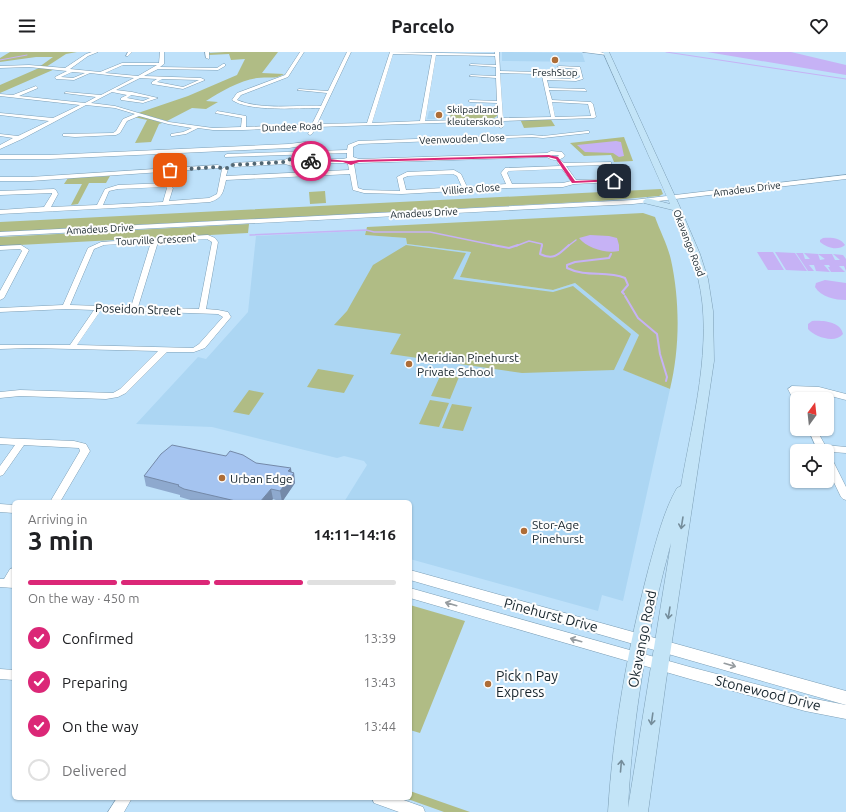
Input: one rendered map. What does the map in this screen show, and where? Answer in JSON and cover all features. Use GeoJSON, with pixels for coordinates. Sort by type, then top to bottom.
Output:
{"type":"FeatureCollection","features":[{"type":"Feature","properties":{"kind":"main road","name":"Okavango Road"},"geometry":{"type":"LineString","coordinates":[[606,52],[674,203],[695,254],[703,279],[708,311],[708,361],[638,812]]}},
{"type":"Feature","properties":{"kind":"main road"},"geometry":{"type":"LineString","coordinates":[[647,201],[674,203]]}},
{"type":"Feature","properties":{"kind":"main road","name":"Okavango Road"},"geometry":{"type":"LineString","coordinates":[[618,812],[623,745],[650,593],[675,508],[691,470]]}},
{"type":"Feature","properties":{"kind":"street"},"geometry":{"type":"LineString","coordinates":[[90,72],[74,79],[56,78],[87,55],[96,52]]}},
{"type":"Feature","properties":{"kind":"street"},"geometry":{"type":"LineString","coordinates":[[162,52],[162,64]]}},
{"type":"Feature","properties":{"kind":"street"},"geometry":{"type":"LineString","coordinates":[[206,52],[208,58]]}},
{"type":"Feature","properties":{"kind":"street"},"geometry":{"type":"LineString","coordinates":[[302,52],[286,76],[239,94],[234,100],[257,106],[323,107]]}},
{"type":"Feature","properties":{"kind":"street"},"geometry":{"type":"LineString","coordinates":[[310,134],[350,52]]}},
{"type":"Feature","properties":{"kind":"street"},"geometry":{"type":"LineString","coordinates":[[369,124],[392,52],[434,54],[497,53],[501,127]]}},
{"type":"Feature","properties":{"kind":"street"},"geometry":{"type":"LineString","coordinates":[[585,52],[606,52]]}},
{"type":"Feature","properties":{"kind":"street"},"geometry":{"type":"LineString","coordinates":[[422,122],[434,54]]}},
{"type":"Feature","properties":{"kind":"street"},"geometry":{"type":"LineString","coordinates":[[100,73],[122,64],[162,64]]}},
{"type":"Feature","properties":{"kind":"street"},"geometry":{"type":"LineString","coordinates":[[0,148],[140,77],[162,64]]}},
{"type":"Feature","properties":{"kind":"street"},"geometry":{"type":"LineString","coordinates":[[157,68],[218,68],[224,65]]}},
{"type":"Feature","properties":{"kind":"street"},"geometry":{"type":"LineString","coordinates":[[471,65],[498,66]]}},
{"type":"Feature","properties":{"kind":"street"},"geometry":{"type":"LineString","coordinates":[[0,66],[29,66],[140,77],[201,79],[203,80],[181,88],[152,83],[161,78]]}},
{"type":"Feature","properties":{"kind":"street"},"geometry":{"type":"LineString","coordinates":[[522,66],[524,73]]}},
{"type":"Feature","properties":{"kind":"street"},"geometry":{"type":"LineString","coordinates":[[545,79],[576,80],[582,78],[579,68],[559,67]]}},
{"type":"Feature","properties":{"kind":"street"},"geometry":{"type":"LineString","coordinates":[[15,72],[20,71]]}},
{"type":"Feature","properties":{"kind":"street"},"geometry":{"type":"LineString","coordinates":[[471,76],[524,73],[542,74],[548,90],[553,117]]}},
{"type":"Feature","properties":{"kind":"street"},"geometry":{"type":"LineString","coordinates":[[14,97],[36,87]]}},
{"type":"Feature","properties":{"kind":"street"},"geometry":{"type":"LineString","coordinates":[[299,90],[330,92]]}},
{"type":"Feature","properties":{"kind":"street"},"geometry":{"type":"LineString","coordinates":[[548,90],[585,90]]}},
{"type":"Feature","properties":{"kind":"street"},"geometry":{"type":"LineString","coordinates":[[113,91],[132,93],[156,98],[143,102],[122,99],[132,93]]}},
{"type":"Feature","properties":{"kind":"street"},"geometry":{"type":"LineString","coordinates":[[66,93],[102,96]]}},
{"type":"Feature","properties":{"kind":"street","name":"Dundee Road"},"geometry":{"type":"LineString","coordinates":[[0,95],[117,108],[168,123],[196,128],[242,129],[553,117],[590,118],[595,116],[591,104],[589,103],[550,102]]}},
{"type":"Feature","properties":{"kind":"street"},"geometry":{"type":"LineString","coordinates":[[470,101],[500,102]]}},
{"type":"Feature","properties":{"kind":"street"},"geometry":{"type":"LineString","coordinates":[[217,112],[243,116],[245,118],[242,129]]}},
{"type":"Feature","properties":{"kind":"street"},"geometry":{"type":"LineString","coordinates":[[0,114],[55,120]]}},
{"type":"Feature","properties":{"kind":"street"},"geometry":{"type":"LineString","coordinates":[[65,135],[75,136],[114,134],[118,132],[125,120],[140,114]]}},
{"type":"Feature","properties":{"kind":"street"},"geometry":{"type":"LineString","coordinates":[[173,135],[184,133],[196,128]]}},
{"type":"Feature","properties":{"kind":"street","name":"Veenwouden Close"},"geometry":{"type":"LineString","coordinates":[[350,151],[350,146],[358,143],[532,136],[543,137],[587,132]]}},
{"type":"Feature","properties":{"kind":"street"},"geometry":{"type":"LineString","coordinates":[[0,135],[21,138]]}},
{"type":"Feature","properties":{"kind":"street"},"geometry":{"type":"LineString","coordinates":[[543,137],[546,142]]}},
{"type":"Feature","properties":{"kind":"street"},"geometry":{"type":"LineString","coordinates":[[0,157],[228,149],[294,146],[306,144]]}},
{"type":"Feature","properties":{"kind":"street"},"geometry":{"type":"LineString","coordinates":[[550,147],[550,154]]}},
{"type":"Feature","properties":{"kind":"street"},"geometry":{"type":"LineString","coordinates":[[0,212],[47,208],[151,205],[166,202],[213,200],[220,194],[228,149]]}},
{"type":"Feature","properties":{"kind":"street"},"geometry":{"type":"LineString","coordinates":[[227,156],[350,151],[350,161]]}},
{"type":"Feature","properties":{"kind":"street"},"geometry":{"type":"LineString","coordinates":[[97,163],[101,154]]}},
{"type":"Feature","properties":{"kind":"street"},"geometry":{"type":"LineString","coordinates":[[285,162],[292,159],[300,161],[350,161],[356,159],[358,161],[550,154],[557,158],[574,182]]}},
{"type":"Feature","properties":{"kind":"street"},"geometry":{"type":"LineString","coordinates":[[0,179],[30,179],[285,162],[293,164],[300,161]]}},
{"type":"Feature","properties":{"kind":"street","name":"Villiera Close"},"geometry":{"type":"LineString","coordinates":[[350,161],[355,189],[357,191],[368,193],[450,191],[464,188],[510,186],[522,187],[563,185],[574,182],[614,181]]}},
{"type":"Feature","properties":{"kind":"street"},"geometry":{"type":"LineString","coordinates":[[510,186],[504,173],[507,169],[609,163]]}},
{"type":"Feature","properties":{"kind":"street"},"geometry":{"type":"LineString","coordinates":[[292,175],[293,164]]}},
{"type":"Feature","properties":{"kind":"street"},"geometry":{"type":"LineString","coordinates":[[223,178],[352,172]]}},
{"type":"Feature","properties":{"kind":"street"},"geometry":{"type":"LineString","coordinates":[[403,191],[400,177],[407,174],[454,172],[459,175],[464,188]]}},
{"type":"Feature","properties":{"kind":"street","name":"Amadeus Drive"},"geometry":{"type":"LineString","coordinates":[[674,203],[846,177]]}},
{"type":"Feature","properties":{"kind":"street"},"geometry":{"type":"LineString","coordinates":[[100,206],[106,191],[118,187],[167,186],[170,188],[166,202]]}},
{"type":"Feature","properties":{"kind":"street"},"geometry":{"type":"LineString","coordinates":[[0,193],[54,191],[55,194],[47,208]]}},
{"type":"Feature","properties":{"kind":"street","name":"Amadeus Drive"},"geometry":{"type":"LineString","coordinates":[[0,234],[647,201]]}},
{"type":"Feature","properties":{"kind":"street","name":"Tourville Crescent"},"geometry":{"type":"LineString","coordinates":[[66,307],[92,247],[103,243],[206,237],[214,240],[202,311]]}},
{"type":"Feature","properties":{"kind":"street"},"geometry":{"type":"LineString","coordinates":[[134,309],[155,240]]}},
{"type":"Feature","properties":{"kind":"street"},"geometry":{"type":"LineString","coordinates":[[0,248],[21,247],[26,250],[0,298]]}},
{"type":"Feature","properties":{"kind":"street"},"geometry":{"type":"LineString","coordinates":[[0,278],[11,278]]}},
{"type":"Feature","properties":{"kind":"street","name":"Poseidon Street"},"geometry":{"type":"LineString","coordinates":[[0,310],[66,307],[202,311],[221,312],[227,317],[202,346],[196,350],[164,350]]}},
{"type":"Feature","properties":{"kind":"street"},"geometry":{"type":"LineString","coordinates":[[72,347],[99,308]]}},
{"type":"Feature","properties":{"kind":"street"},"geometry":{"type":"LineString","coordinates":[[0,347],[30,346],[164,350]]}},
{"type":"Feature","properties":{"kind":"street"},"geometry":{"type":"LineString","coordinates":[[0,395],[20,393],[115,395],[123,391],[164,350]]}},
{"type":"Feature","properties":{"kind":"street"},"geometry":{"type":"LineString","coordinates":[[794,392],[792,389],[819,390],[827,392]]}},
{"type":"Feature","properties":{"kind":"street"},"geometry":{"type":"LineString","coordinates":[[834,394],[846,397]]}},
{"type":"Feature","properties":{"kind":"street"},"geometry":{"type":"LineString","coordinates":[[0,441],[78,444],[85,448],[85,451],[56,500]]}},
{"type":"Feature","properties":{"kind":"street"},"geometry":{"type":"LineString","coordinates":[[0,473],[21,442]]}},
{"type":"Feature","properties":{"kind":"street"},"geometry":{"type":"LineString","coordinates":[[834,450],[846,450]]}},
{"type":"Feature","properties":{"kind":"street"},"geometry":{"type":"LineString","coordinates":[[834,473],[846,497]]}},
{"type":"Feature","properties":{"kind":"street"},"geometry":{"type":"LineString","coordinates":[[0,508],[12,509]]}},
{"type":"Feature","properties":{"kind":"street","name":"Pinehurst Drive"},"geometry":{"type":"LineString","coordinates":[[412,576],[692,654]]}},
{"type":"Feature","properties":{"kind":"street","name":"Pinehurst Drive"},"geometry":{"type":"LineString","coordinates":[[412,594],[690,673]]}},
{"type":"Feature","properties":{"kind":"street","name":"Stonewood Drive"},"geometry":{"type":"LineString","coordinates":[[692,654],[846,698]]}},
{"type":"Feature","properties":{"kind":"street","name":"Stonewood Drive"},"geometry":{"type":"LineString","coordinates":[[690,673],[805,704],[846,712]]}},
{"type":"Feature","properties":{"kind":"street"},"geometry":{"type":"LineString","coordinates":[[0,674],[12,675]]}},
{"type":"Feature","properties":{"kind":"street"},"geometry":{"type":"LineString","coordinates":[[115,812],[124,800]]}},
{"type":"Feature","properties":{"kind":"street"},"geometry":{"type":"LineString","coordinates":[[385,800],[418,812]]}},
{"type":"Feature","properties":{"kind":"shaded area"},"geometry":{"type":"Polygon","coordinates":[[[502,52],[582,53],[585,62],[502,61],[502,52]]]}},
{"type":"Feature","properties":{"kind":"shaded area"},"geometry":{"type":"Polygon","coordinates":[[[707,52],[791,52],[846,65],[846,75],[707,52]]]}},
{"type":"Feature","properties":{"kind":"shaded area","name":"Skilpadland kleuterskool"},"geometry":{"type":"Polygon","coordinates":[[[451,110],[450,119],[427,119],[429,111],[451,110]]]}},
{"type":"Feature","properties":{"kind":"shaded area"},"geometry":{"type":"Polygon","coordinates":[[[616,141],[621,142],[624,156],[619,157],[613,153],[585,152],[577,145],[616,141]]]}},
{"type":"Feature","properties":{"kind":"shaded area","name":"Meridian Pinehurst Private School"},"geometry":{"type":"Polygon","coordinates":[[[366,231],[365,235],[406,238],[407,244],[471,252],[460,277],[553,290],[575,283],[639,335],[624,370],[670,389],[623,601],[602,595],[598,611],[412,560],[412,500],[345,500],[367,465],[364,461],[344,456],[337,458],[212,427],[136,424],[198,357],[206,359],[248,312],[256,236],[366,231]]]}},
{"type":"Feature","properties":{"kind":"shaded area"},"geometry":{"type":"Polygon","coordinates":[[[590,235],[617,238],[619,251],[603,251],[587,245],[579,238],[590,235]]]}},
{"type":"Feature","properties":{"kind":"shaded area"},"geometry":{"type":"Polygon","coordinates":[[[823,238],[836,238],[845,245],[839,248],[829,247],[820,242],[823,238]]]}},
{"type":"Feature","properties":{"kind":"shaded area"},"geometry":{"type":"Polygon","coordinates":[[[757,252],[773,252],[784,270],[768,270],[757,252]]]}},
{"type":"Feature","properties":{"kind":"shaded area"},"geometry":{"type":"Polygon","coordinates":[[[775,252],[795,253],[807,271],[786,270],[775,252]]]}},
{"type":"Feature","properties":{"kind":"shaded area"},"geometry":{"type":"Polygon","coordinates":[[[796,253],[803,253],[805,259],[810,259],[804,253],[832,254],[835,260],[840,260],[833,254],[843,255],[846,259],[846,271],[844,266],[839,266],[845,272],[831,272],[828,267],[830,267],[829,265],[824,265],[830,272],[816,271],[814,265],[809,265],[814,271],[808,271],[796,253]],[[818,254],[820,260],[825,259],[818,254]]]}},
{"type":"Feature","properties":{"kind":"shaded area"},"geometry":{"type":"Polygon","coordinates":[[[825,280],[846,283],[846,300],[825,296],[815,287],[816,283],[825,280]]]}},
{"type":"Feature","properties":{"kind":"shaded area"},"geometry":{"type":"Polygon","coordinates":[[[812,321],[835,324],[842,330],[843,334],[835,339],[815,335],[808,329],[808,324],[812,321]]]}},
{"type":"Feature","properties":{"kind":"green space"},"geometry":{"type":"Polygon","coordinates":[[[10,52],[77,52],[66,54],[46,67],[39,67],[53,57],[36,57],[0,62],[0,58],[10,52]]]}},
{"type":"Feature","properties":{"kind":"green space"},"geometry":{"type":"Polygon","coordinates":[[[278,52],[262,73],[284,74],[271,78],[251,79],[237,84],[206,101],[218,102],[206,109],[192,108],[167,121],[138,113],[188,96],[237,75],[245,59],[231,60],[229,54],[209,55],[208,53],[278,52]]]}},
{"type":"Feature","properties":{"kind":"green space"},"geometry":{"type":"Polygon","coordinates":[[[39,68],[55,69],[0,93],[0,85],[39,68]]]}},
{"type":"Feature","properties":{"kind":"green space"},"geometry":{"type":"Polygon","coordinates":[[[497,108],[497,116],[494,118],[450,120],[451,110],[497,108]]]}},
{"type":"Feature","properties":{"kind":"green space"},"geometry":{"type":"Polygon","coordinates":[[[142,116],[162,123],[159,124],[151,142],[135,143],[147,120],[134,117],[142,116]]]}},
{"type":"Feature","properties":{"kind":"green space"},"geometry":{"type":"Polygon","coordinates":[[[550,118],[555,126],[524,128],[520,119],[550,118]]]}},
{"type":"Feature","properties":{"kind":"green space"},"geometry":{"type":"Polygon","coordinates":[[[624,137],[633,161],[614,162],[611,155],[584,156],[570,143],[624,137]]]}},
{"type":"Feature","properties":{"kind":"green space"},"geometry":{"type":"Polygon","coordinates":[[[110,176],[106,183],[89,183],[78,204],[71,205],[82,184],[64,184],[68,178],[110,176]]]}},
{"type":"Feature","properties":{"kind":"green space"},"geometry":{"type":"Polygon","coordinates":[[[661,189],[663,194],[659,196],[600,201],[0,232],[0,222],[661,189]]]}},
{"type":"Feature","properties":{"kind":"green space"},"geometry":{"type":"Polygon","coordinates":[[[325,191],[326,203],[310,204],[309,192],[325,191]]]}},
{"type":"Feature","properties":{"kind":"green space"},"geometry":{"type":"Polygon","coordinates":[[[643,213],[655,217],[668,249],[674,276],[678,324],[676,357],[670,389],[623,370],[639,335],[575,283],[553,290],[460,277],[471,252],[407,244],[406,238],[365,235],[367,227],[643,213]]]}},
{"type":"Feature","properties":{"kind":"green space"},"geometry":{"type":"Polygon","coordinates":[[[249,224],[248,233],[0,246],[0,237],[249,224]]]}},
{"type":"Feature","properties":{"kind":"green space"},"geometry":{"type":"Polygon","coordinates":[[[406,245],[466,253],[453,279],[553,292],[573,286],[631,334],[614,370],[522,373],[390,354],[401,334],[334,325],[347,311],[373,265],[406,245]]]}},
{"type":"Feature","properties":{"kind":"green space"},"geometry":{"type":"Polygon","coordinates":[[[318,369],[354,375],[344,393],[307,387],[318,369]]]}},
{"type":"Feature","properties":{"kind":"green space"},"geometry":{"type":"Polygon","coordinates":[[[441,374],[459,377],[450,399],[431,396],[441,374]]]}},
{"type":"Feature","properties":{"kind":"green space"},"geometry":{"type":"Polygon","coordinates":[[[249,390],[264,393],[249,415],[233,412],[249,390]]]}},
{"type":"Feature","properties":{"kind":"green space"},"geometry":{"type":"Polygon","coordinates":[[[430,400],[449,403],[439,427],[419,424],[430,400]]]}},
{"type":"Feature","properties":{"kind":"green space"},"geometry":{"type":"Polygon","coordinates":[[[452,404],[472,407],[463,431],[442,428],[452,404]]]}},
{"type":"Feature","properties":{"kind":"green space"},"geometry":{"type":"Polygon","coordinates":[[[412,606],[465,621],[420,733],[412,731],[412,606]]]}},
{"type":"Feature","properties":{"kind":"green space"},"geometry":{"type":"Polygon","coordinates":[[[412,792],[470,812],[444,812],[411,800],[412,800],[412,792]]]}},
{"type":"Feature","properties":{"kind":"building","name":"Urban Edge"},"geometry":{"type":"Polygon","coordinates":[[[172,445],[226,456],[230,451],[243,455],[256,463],[291,468],[288,471],[294,473],[280,491],[271,489],[262,500],[231,500],[184,489],[178,486],[179,485],[144,476],[161,454],[172,445]]]}},
{"type":"Feature","properties":{"kind":"waterway"},"geometry":{"type":"LineString","coordinates":[[666,52],[846,79]]}},
{"type":"Feature","properties":{"kind":"waterway"},"geometry":{"type":"LineString","coordinates":[[0,60],[27,55]]}},
{"type":"Feature","properties":{"kind":"waterway"},"geometry":{"type":"LineString","coordinates":[[250,235],[366,230],[374,232],[430,232],[495,245]]}},
{"type":"Feature","properties":{"kind":"waterway"},"geometry":{"type":"LineString","coordinates":[[568,246],[576,240]]}},
{"type":"Feature","properties":{"kind":"waterway"},"geometry":{"type":"LineString","coordinates":[[516,246],[529,241],[542,245]]}},
{"type":"Feature","properties":{"kind":"waterway"},"geometry":{"type":"LineString","coordinates":[[495,245],[509,248],[518,245]]}},
{"type":"Feature","properties":{"kind":"waterway"},"geometry":{"type":"LineString","coordinates":[[542,245],[540,254],[549,257],[556,256],[569,245]]}},
{"type":"Feature","properties":{"kind":"waterway"},"geometry":{"type":"LineString","coordinates":[[611,254],[609,258],[575,262],[567,265],[567,268],[582,273],[611,274],[625,278],[628,285],[622,292],[624,294]]}},
{"type":"Feature","properties":{"kind":"waterway"},"geometry":{"type":"LineString","coordinates":[[625,296],[638,318],[657,334],[660,354],[667,377],[666,381]]}},
{"type":"Feature","properties":{"kind":"way so far"},"geometry":{"type":"LineString","coordinates":[[170,170],[218,167],[225,169],[233,167],[233,165],[285,162],[286,160],[292,159],[311,161]]}},
{"type":"Feature","properties":{"kind":"place","name":"FreshStop"},"geometry":{"type":"Point","coordinates":[555,60]}},
{"type":"Feature","properties":{"kind":"place","name":"Skilpadland kleuterskool"},"geometry":{"type":"Point","coordinates":[439,115]}},
{"type":"Feature","properties":{"kind":"place","name":"Meridian Pinehurst Private School"},"geometry":{"type":"Point","coordinates":[409,364]}},
{"type":"Feature","properties":{"kind":"place","name":"Urban Edge"},"geometry":{"type":"Point","coordinates":[222,478]}},
{"type":"Feature","properties":{"kind":"place","name":"Stor-Age Pinehurst"},"geometry":{"type":"Point","coordinates":[524,531]}},
{"type":"Feature","properties":{"kind":"place","name":"Pick n Pay Express"},"geometry":{"type":"Point","coordinates":[488,684]}},
{"type":"Feature","properties":{"kind":"route"},"geometry":{"type":"LineString","coordinates":[[311,161],[344,161],[351,164],[358,161],[548,155],[550,157],[557,158],[574,182],[614,181]]}}]}
